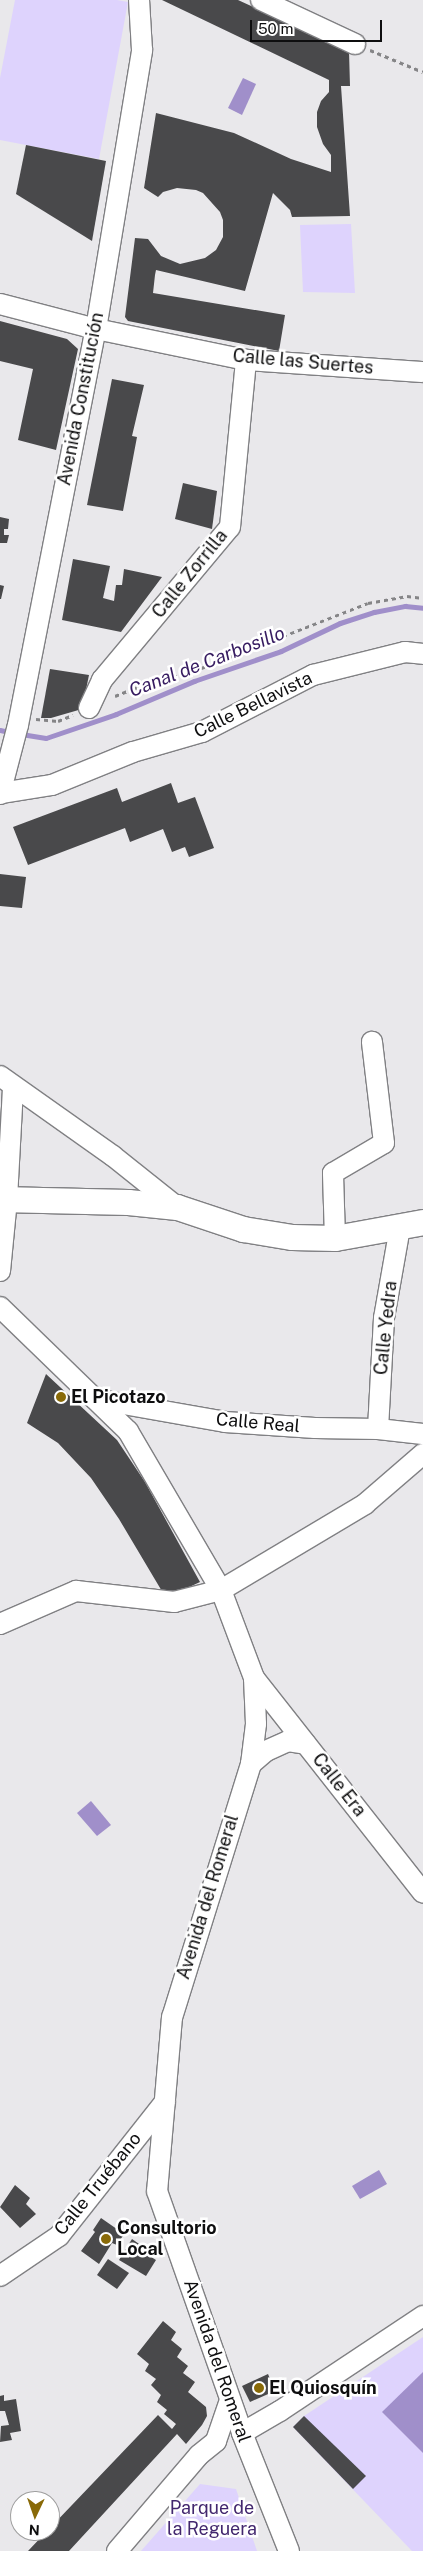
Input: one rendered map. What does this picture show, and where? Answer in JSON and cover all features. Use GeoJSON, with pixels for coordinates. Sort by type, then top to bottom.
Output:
{"type":"FeatureCollection","features":[{"type":"Feature","properties":{"kind":"main road"},"geometry":{"type":"LineString","coordinates":[[4,1199],[128,1202],[177,1207],[243,1228],[292,1237],[335,1238],[411,1225]]}},
{"type":"Feature","properties":{"kind":"street","name":"Avenida Constitución"},"geometry":{"type":"LineString","coordinates":[[0,793],[18,719],[96,329],[142,50],[140,0]]}},
{"type":"Feature","properties":{"kind":"street"},"geometry":{"type":"LineString","coordinates":[[261,0],[356,44]]}},
{"type":"Feature","properties":{"kind":"street","name":"Calle las Suertes"},"geometry":{"type":"LineString","coordinates":[[0,304],[96,329],[246,360],[423,372]]}},
{"type":"Feature","properties":{"kind":"street","name":"Calle Zorrilla"},"geometry":{"type":"LineString","coordinates":[[89,708],[102,680],[230,527],[246,360]]}},
{"type":"Feature","properties":{"kind":"street","name":"Calle Bellavista"},"geometry":{"type":"LineString","coordinates":[[0,793],[52,785],[133,752],[202,732],[313,675],[405,652],[423,654]]}},
{"type":"Feature","properties":{"kind":"street"},"geometry":{"type":"LineString","coordinates":[[335,1238],[333,1172],[384,1143],[372,1042]]}},
{"type":"Feature","properties":{"kind":"street"},"geometry":{"type":"LineString","coordinates":[[6,1082],[130,1169],[177,1207]]}},
{"type":"Feature","properties":{"kind":"street"},"geometry":{"type":"LineString","coordinates":[[0,1271],[4,1199],[6,1082]]}},
{"type":"Feature","properties":{"kind":"street"},"geometry":{"type":"LineString","coordinates":[[128,1202],[130,1169]]}},
{"type":"Feature","properties":{"kind":"street","name":"Calle Yedra"},"geometry":{"type":"LineString","coordinates":[[378,1429],[384,1318],[411,1225]]}},
{"type":"Feature","properties":{"kind":"street","name":"Avenida del Romeral"},"geometry":{"type":"LineString","coordinates":[[0,1307],[128,1432],[221,1590],[254,1678],[256,1724],[251,1764],[172,2017],[157,2191],[242,2433],[288,2551]]}},
{"type":"Feature","properties":{"kind":"street","name":"Calle Real"},"geometry":{"type":"LineString","coordinates":[[94,1399],[225,1422],[316,1428],[378,1429],[423,1434]]}},
{"type":"Feature","properties":{"kind":"street"},"geometry":{"type":"LineString","coordinates":[[0,1624],[76,1591],[174,1602],[221,1590],[365,1504],[423,1454]]}},
{"type":"Feature","properties":{"kind":"street","name":"Calle Era"},"geometry":{"type":"LineString","coordinates":[[254,1678],[423,1893]]}},
{"type":"Feature","properties":{"kind":"street"},"geometry":{"type":"LineString","coordinates":[[251,1764],[266,1751],[288,1741],[306,1744]]}},
{"type":"Feature","properties":{"kind":"street","name":"Calle Truébano"},"geometry":{"type":"LineString","coordinates":[[0,2276],[59,2236],[165,2102]]}},
{"type":"Feature","properties":{"kind":"street"},"geometry":{"type":"LineString","coordinates":[[242,2433],[280,2411],[423,2316]]}},
{"type":"Feature","properties":{"kind":"street"},"geometry":{"type":"LineString","coordinates":[[117,2551],[199,2455],[216,2440],[230,2400]]}},
{"type":"Feature","properties":{"kind":"street"},"geometry":{"type":"LineString","coordinates":[[216,2440],[235,2448],[252,2460]]}},
{"type":"Feature","properties":{"kind":"path"},"geometry":{"type":"LineString","coordinates":[[356,44],[423,72]]}},
{"type":"Feature","properties":{"kind":"path"},"geometry":{"type":"LineString","coordinates":[[18,719],[58,721],[135,688],[186,674],[368,603],[407,596],[423,598]]}},
{"type":"Feature","properties":{"kind":"green space"},"geometry":{"type":"Polygon","coordinates":[[[15,0],[117,0],[128,2],[99,159],[0,140],[0,78],[15,0]]]}},
{"type":"Feature","properties":{"kind":"green space"},"geometry":{"type":"Polygon","coordinates":[[[351,224],[355,293],[303,292],[300,225],[351,224]]]}},
{"type":"Feature","properties":{"kind":"green space"},"geometry":{"type":"Polygon","coordinates":[[[423,2337],[423,2551],[412,2551],[293,2427],[304,2416],[423,2337]]]}},
{"type":"Feature","properties":{"kind":"green space","name":"Parque de la Reguera"},"geometry":{"type":"Polygon","coordinates":[[[200,2484],[236,2489],[257,2551],[141,2551],[200,2484]]]}},
{"type":"Feature","properties":{"kind":"shaded area"},"geometry":{"type":"Polygon","coordinates":[[[243,78],[256,84],[242,115],[228,108],[243,78]]]}},
{"type":"Feature","properties":{"kind":"shaded area"},"geometry":{"type":"Polygon","coordinates":[[[91,1801],[111,1825],[97,1836],[77,1813],[91,1801]]]}},
{"type":"Feature","properties":{"kind":"shaded area"},"geometry":{"type":"Polygon","coordinates":[[[379,2170],[387,2184],[360,2199],[352,2186],[379,2170]]]}},
{"type":"Feature","properties":{"kind":"shaded area"},"geometry":{"type":"Polygon","coordinates":[[[423,2372],[423,2453],[382,2412],[423,2372]]]}},
{"type":"Feature","properties":{"kind":"building"},"geometry":{"type":"Polygon","coordinates":[[[162,0],[238,0],[349,51],[350,86],[341,86],[350,216],[292,217],[290,210],[273,193],[245,291],[156,270],[153,293],[285,315],[279,351],[128,321],[125,317],[135,238],[148,239],[161,256],[180,264],[205,258],[216,250],[223,237],[223,220],[220,212],[203,193],[196,190],[177,188],[163,192],[158,197],[144,188],[156,113],[234,133],[291,159],[331,172],[331,155],[323,144],[317,127],[317,112],[321,101],[329,92],[329,80],[162,0]]]}},
{"type":"Feature","properties":{"kind":"building"},"geometry":{"type":"Polygon","coordinates":[[[26,145],[106,161],[92,241],[16,194],[26,145]]]}},
{"type":"Feature","properties":{"kind":"building"},"geometry":{"type":"Polygon","coordinates":[[[0,321],[67,339],[78,349],[56,450],[18,440],[33,369],[0,361],[0,321]]]}},
{"type":"Feature","properties":{"kind":"building"},"geometry":{"type":"Polygon","coordinates":[[[112,379],[144,385],[132,436],[137,437],[123,511],[87,505],[112,379]]]}},
{"type":"Feature","properties":{"kind":"building"},"geometry":{"type":"Polygon","coordinates":[[[183,483],[217,491],[212,529],[175,519],[183,483]]]}},
{"type":"Feature","properties":{"kind":"building"},"geometry":{"type":"Polygon","coordinates":[[[0,517],[9,519],[8,529],[4,529],[4,535],[9,535],[7,543],[0,543],[0,517]]]}},
{"type":"Feature","properties":{"kind":"building"},"geometry":{"type":"Polygon","coordinates":[[[73,559],[110,566],[103,598],[114,601],[116,585],[122,585],[124,569],[162,577],[121,632],[62,620],[73,559]]]}},
{"type":"Feature","properties":{"kind":"building"},"geometry":{"type":"Polygon","coordinates":[[[0,585],[4,586],[1,599],[0,599],[0,585]]]}},
{"type":"Feature","properties":{"kind":"building"},"geometry":{"type":"Polygon","coordinates":[[[50,669],[89,675],[82,709],[51,718],[41,718],[50,669]]]}},
{"type":"Feature","properties":{"kind":"building"},"geometry":{"type":"Polygon","coordinates":[[[171,783],[178,803],[195,797],[214,848],[189,857],[185,847],[172,852],[163,829],[130,842],[125,828],[28,865],[13,827],[117,788],[122,802],[171,783]]]}},
{"type":"Feature","properties":{"kind":"building"},"geometry":{"type":"Polygon","coordinates":[[[0,874],[26,877],[22,908],[0,906],[0,874]]]}},
{"type":"Feature","properties":{"kind":"building"},"geometry":{"type":"Polygon","coordinates":[[[46,1374],[117,1440],[145,1482],[200,1582],[166,1598],[119,1519],[91,1478],[58,1443],[27,1423],[46,1374]]]}},
{"type":"Feature","properties":{"kind":"building"},"geometry":{"type":"Polygon","coordinates":[[[15,2185],[30,2198],[26,2204],[36,2214],[20,2228],[0,2207],[15,2185]]]}},
{"type":"Feature","properties":{"kind":"building","name":"Consultorio Local"},"geometry":{"type":"Polygon","coordinates":[[[101,2218],[124,2234],[117,2245],[112,2243],[99,2264],[81,2251],[95,2232],[93,2230],[101,2218]]]}},
{"type":"Feature","properties":{"kind":"building"},"geometry":{"type":"Polygon","coordinates":[[[132,2239],[142,2246],[140,2250],[156,2260],[146,2276],[119,2260],[132,2239]]]}},
{"type":"Feature","properties":{"kind":"building"},"geometry":{"type":"Polygon","coordinates":[[[108,2259],[129,2273],[117,2289],[97,2275],[108,2259]]]}},
{"type":"Feature","properties":{"kind":"building"},"geometry":{"type":"Polygon","coordinates":[[[163,2321],[176,2332],[171,2340],[182,2349],[177,2357],[188,2366],[183,2373],[195,2382],[188,2392],[206,2407],[207,2416],[186,2444],[177,2434],[69,2551],[28,2551],[38,2541],[60,2541],[60,2518],[158,2415],[172,2429],[176,2424],[164,2414],[167,2410],[157,2402],[161,2395],[151,2385],[156,2379],[145,2371],[149,2364],[137,2354],[163,2321]]]}},
{"type":"Feature","properties":{"kind":"building","name":"El Quiosquín"},"geometry":{"type":"Polygon","coordinates":[[[268,2374],[275,2391],[250,2402],[242,2386],[268,2374]]]}},
{"type":"Feature","properties":{"kind":"building"},"geometry":{"type":"Polygon","coordinates":[[[4,2395],[4,2401],[16,2399],[21,2431],[10,2433],[12,2440],[0,2442],[1,2426],[9,2425],[5,2411],[0,2411],[0,2396],[4,2395]]]}},
{"type":"Feature","properties":{"kind":"building"},"geometry":{"type":"Polygon","coordinates":[[[304,2416],[366,2476],[353,2489],[293,2427],[304,2416]]]}},
{"type":"Feature","properties":{"kind":"waterway","name":"Canal de Carbosillo"},"geometry":{"type":"LineString","coordinates":[[21,734],[46,738],[116,714],[194,681],[281,651],[340,623],[374,612],[405,606],[423,608]]}},
{"type":"Feature","properties":{"kind":"waterway","name":"Canal de Carbosillo"},"geometry":{"type":"LineString","coordinates":[[0,730],[13,733]]}},
{"type":"Feature","properties":{"kind":"place","name":"El Picotazo"},"geometry":{"type":"Point","coordinates":[61,1397]}},
{"type":"Feature","properties":{"kind":"place","name":"Consultorio Local"},"geometry":{"type":"Point","coordinates":[106,2239]}},
{"type":"Feature","properties":{"kind":"place","name":"El Quiosquín"},"geometry":{"type":"Point","coordinates":[259,2388]}}]}
